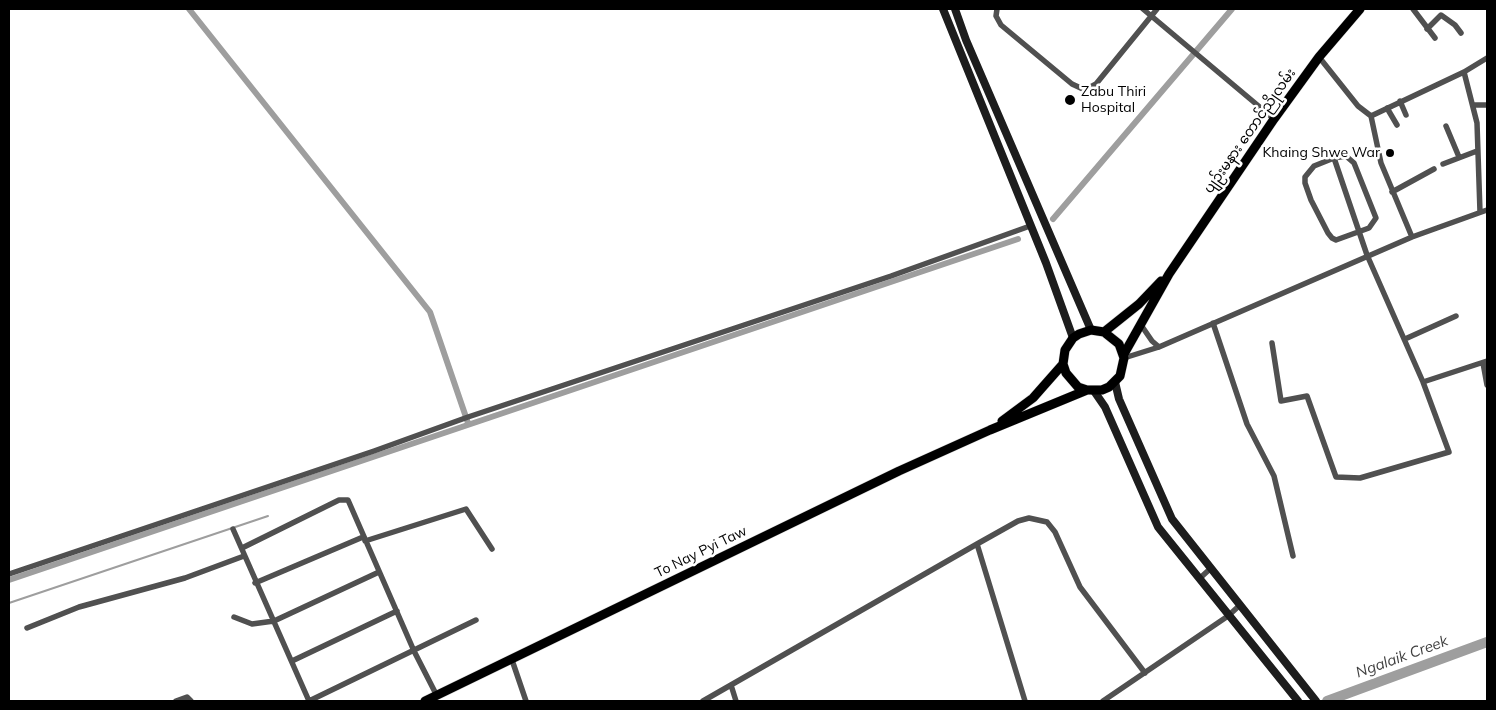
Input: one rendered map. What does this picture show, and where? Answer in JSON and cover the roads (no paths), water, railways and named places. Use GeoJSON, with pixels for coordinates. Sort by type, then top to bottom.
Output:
{"type":"FeatureCollection","features":[{"type":"Feature","properties":{"kind":"main road"},"geometry":{"type":"LineString","coordinates":[[943,9],[1073,338]]}},
{"type":"Feature","properties":{"kind":"main road"},"geometry":{"type":"LineString","coordinates":[[955,9],[966,40],[1091,330]]}},
{"type":"Feature","properties":{"kind":"main road","name":"ပျဉ်းမနား တောင်ညိုလမ်း"},"geometry":{"type":"LineString","coordinates":[[1168,274],[1274,119],[1319,57],[1360,9]]}},
{"type":"Feature","properties":{"kind":"main road"},"geometry":{"type":"LineString","coordinates":[[1104,332],[1139,304],[1168,274]]}},
{"type":"Feature","properties":{"kind":"main road"},"geometry":{"type":"LineString","coordinates":[[990,430],[1116,382],[1123,370],[1124,356],[1168,274]]}},
{"type":"Feature","properties":{"kind":"main road"},"geometry":{"type":"LineString","coordinates":[[990,430],[1033,398],[1063,364],[1065,350],[1073,338],[1091,330],[1104,332],[1119,344],[1124,356]]}},
{"type":"Feature","properties":{"kind":"main road"},"geometry":{"type":"LineString","coordinates":[[1063,364],[1071,381],[1091,391],[1105,407],[1158,527],[1298,701]]}},
{"type":"Feature","properties":{"kind":"main road"},"geometry":{"type":"LineString","coordinates":[[1116,382],[1119,399],[1172,519],[1313,698]]}},
{"type":"Feature","properties":{"kind":"main road","name":"To Nay Pyi Taw"},"geometry":{"type":"LineString","coordinates":[[425,701],[898,471],[990,430]]}},
{"type":"Feature","properties":{"kind":"street"},"geometry":{"type":"LineString","coordinates":[[997,9],[996,16],[1001,25],[1072,84],[1085,90],[1096,84],[1157,9]]}},
{"type":"Feature","properties":{"kind":"street"},"geometry":{"type":"LineString","coordinates":[[1143,9],[1274,119]]}},
{"type":"Feature","properties":{"kind":"street"},"geometry":{"type":"LineString","coordinates":[[1413,9],[1434,38]]}},
{"type":"Feature","properties":{"kind":"street"},"geometry":{"type":"LineString","coordinates":[[1427,28],[1441,15],[1455,25],[1461,33]]}},
{"type":"Feature","properties":{"kind":"street"},"geometry":{"type":"LineString","coordinates":[[1319,57],[1358,106],[1372,116],[1381,163],[1412,237]]}},
{"type":"Feature","properties":{"kind":"street"},"geometry":{"type":"LineString","coordinates":[[1372,116],[1464,72],[1487,58]]}},
{"type":"Feature","properties":{"kind":"street"},"geometry":{"type":"LineString","coordinates":[[1464,72],[1477,122],[1480,212]]}},
{"type":"Feature","properties":{"kind":"street"},"geometry":{"type":"LineString","coordinates":[[1400,101],[1406,115]]}},
{"type":"Feature","properties":{"kind":"street"},"geometry":{"type":"LineString","coordinates":[[1474,105],[1487,105]]}},
{"type":"Feature","properties":{"kind":"street"},"geometry":{"type":"LineString","coordinates":[[1387,108],[1397,125]]}},
{"type":"Feature","properties":{"kind":"street"},"geometry":{"type":"LineString","coordinates":[[1446,126],[1459,157]]}},
{"type":"Feature","properties":{"kind":"street"},"geometry":{"type":"LineString","coordinates":[[1443,164],[1477,151]]}},
{"type":"Feature","properties":{"kind":"street"},"geometry":{"type":"LineString","coordinates":[[1343,156],[1354,163],[1375,214],[1373,225],[1336,240],[1332,238],[1306,189],[1305,177],[1310,170],[1334,158],[1343,156]]}},
{"type":"Feature","properties":{"kind":"street"},"geometry":{"type":"LineString","coordinates":[[1272,343],[1282,401],[1307,396],[1336,477],[1360,478],[1449,452],[1423,382],[1367,255],[1334,158]]}},
{"type":"Feature","properties":{"kind":"street"},"geometry":{"type":"LineString","coordinates":[[1392,192],[1434,169]]}},
{"type":"Feature","properties":{"kind":"street"},"geometry":{"type":"LineString","coordinates":[[1124,356],[1159,347],[1367,255],[1487,210]]}},
{"type":"Feature","properties":{"kind":"street"},"geometry":{"type":"LineString","coordinates":[[9,574],[365,454],[467,417],[821,300],[1030,226]]}},
{"type":"Feature","properties":{"kind":"street"},"geometry":{"type":"LineString","coordinates":[[1405,339],[1456,316]]}},
{"type":"Feature","properties":{"kind":"street"},"geometry":{"type":"LineString","coordinates":[[1213,322],[1247,424],[1274,476],[1293,556]]}},
{"type":"Feature","properties":{"kind":"street"},"geometry":{"type":"LineString","coordinates":[[1141,325],[1152,341],[1159,347]]}},
{"type":"Feature","properties":{"kind":"street"},"geometry":{"type":"LineString","coordinates":[[1423,382],[1485,362],[1487,385]]}},
{"type":"Feature","properties":{"kind":"street"},"geometry":{"type":"LineString","coordinates":[[242,548],[344,499],[350,502],[396,611],[437,696]]}},
{"type":"Feature","properties":{"kind":"street"},"geometry":{"type":"LineString","coordinates":[[255,583],[364,539],[466,509],[492,549]]}},
{"type":"Feature","properties":{"kind":"street"},"geometry":{"type":"LineString","coordinates":[[703,701],[976,544],[1018,521],[1034,518],[1048,522],[1057,536],[1080,588],[1145,673]]}},
{"type":"Feature","properties":{"kind":"street"},"geometry":{"type":"LineString","coordinates":[[233,529],[255,583],[309,701],[476,620]]}},
{"type":"Feature","properties":{"kind":"street"},"geometry":{"type":"LineString","coordinates":[[976,544],[1025,701]]}},
{"type":"Feature","properties":{"kind":"street"},"geometry":{"type":"LineString","coordinates":[[27,628],[79,607],[185,578],[244,556]]}},
{"type":"Feature","properties":{"kind":"street"},"geometry":{"type":"LineString","coordinates":[[1199,579],[1212,568]]}},
{"type":"Feature","properties":{"kind":"street"},"geometry":{"type":"LineString","coordinates":[[234,617],[252,624],[274,621],[379,572]]}},
{"type":"Feature","properties":{"kind":"street"},"geometry":{"type":"LineString","coordinates":[[1103,701],[1228,616],[1240,604]]}},
{"type":"Feature","properties":{"kind":"street"},"geometry":{"type":"LineString","coordinates":[[292,661],[396,611]]}},
{"type":"Feature","properties":{"kind":"street"},"geometry":{"type":"LineString","coordinates":[[512,660],[526,701]]}},
{"type":"Feature","properties":{"kind":"street"},"geometry":{"type":"LineString","coordinates":[[731,685],[736,701]]}},
{"type":"Feature","properties":{"kind":"street"},"geometry":{"type":"LineString","coordinates":[[176,701],[186,697],[190,701]]}},
{"type":"Feature","properties":{"kind":"waterway"},"geometry":{"type":"LineString","coordinates":[[189,9],[430,312],[468,423]]}},
{"type":"Feature","properties":{"kind":"waterway"},"geometry":{"type":"LineString","coordinates":[[1053,219],[1232,9]]}},
{"type":"Feature","properties":{"kind":"waterway"},"geometry":{"type":"LineString","coordinates":[[9,580],[1018,239]]}},
{"type":"Feature","properties":{"kind":"waterway"},"geometry":{"type":"LineString","coordinates":[[9,603],[268,516]]}},
{"type":"Feature","properties":{"kind":"waterway","name":"Ngalaik Creek"},"geometry":{"type":"LineString","coordinates":[[1327,701],[1487,642]]}},
{"type":"Feature","properties":{"kind":"place","name":"Zabu Thiri Hospital"},"geometry":{"type":"Point","coordinates":[1070,100]}},
{"type":"Feature","properties":{"kind":"place","name":"Khaing Shwe War"},"geometry":{"type":"Point","coordinates":[1390,153]}}]}
